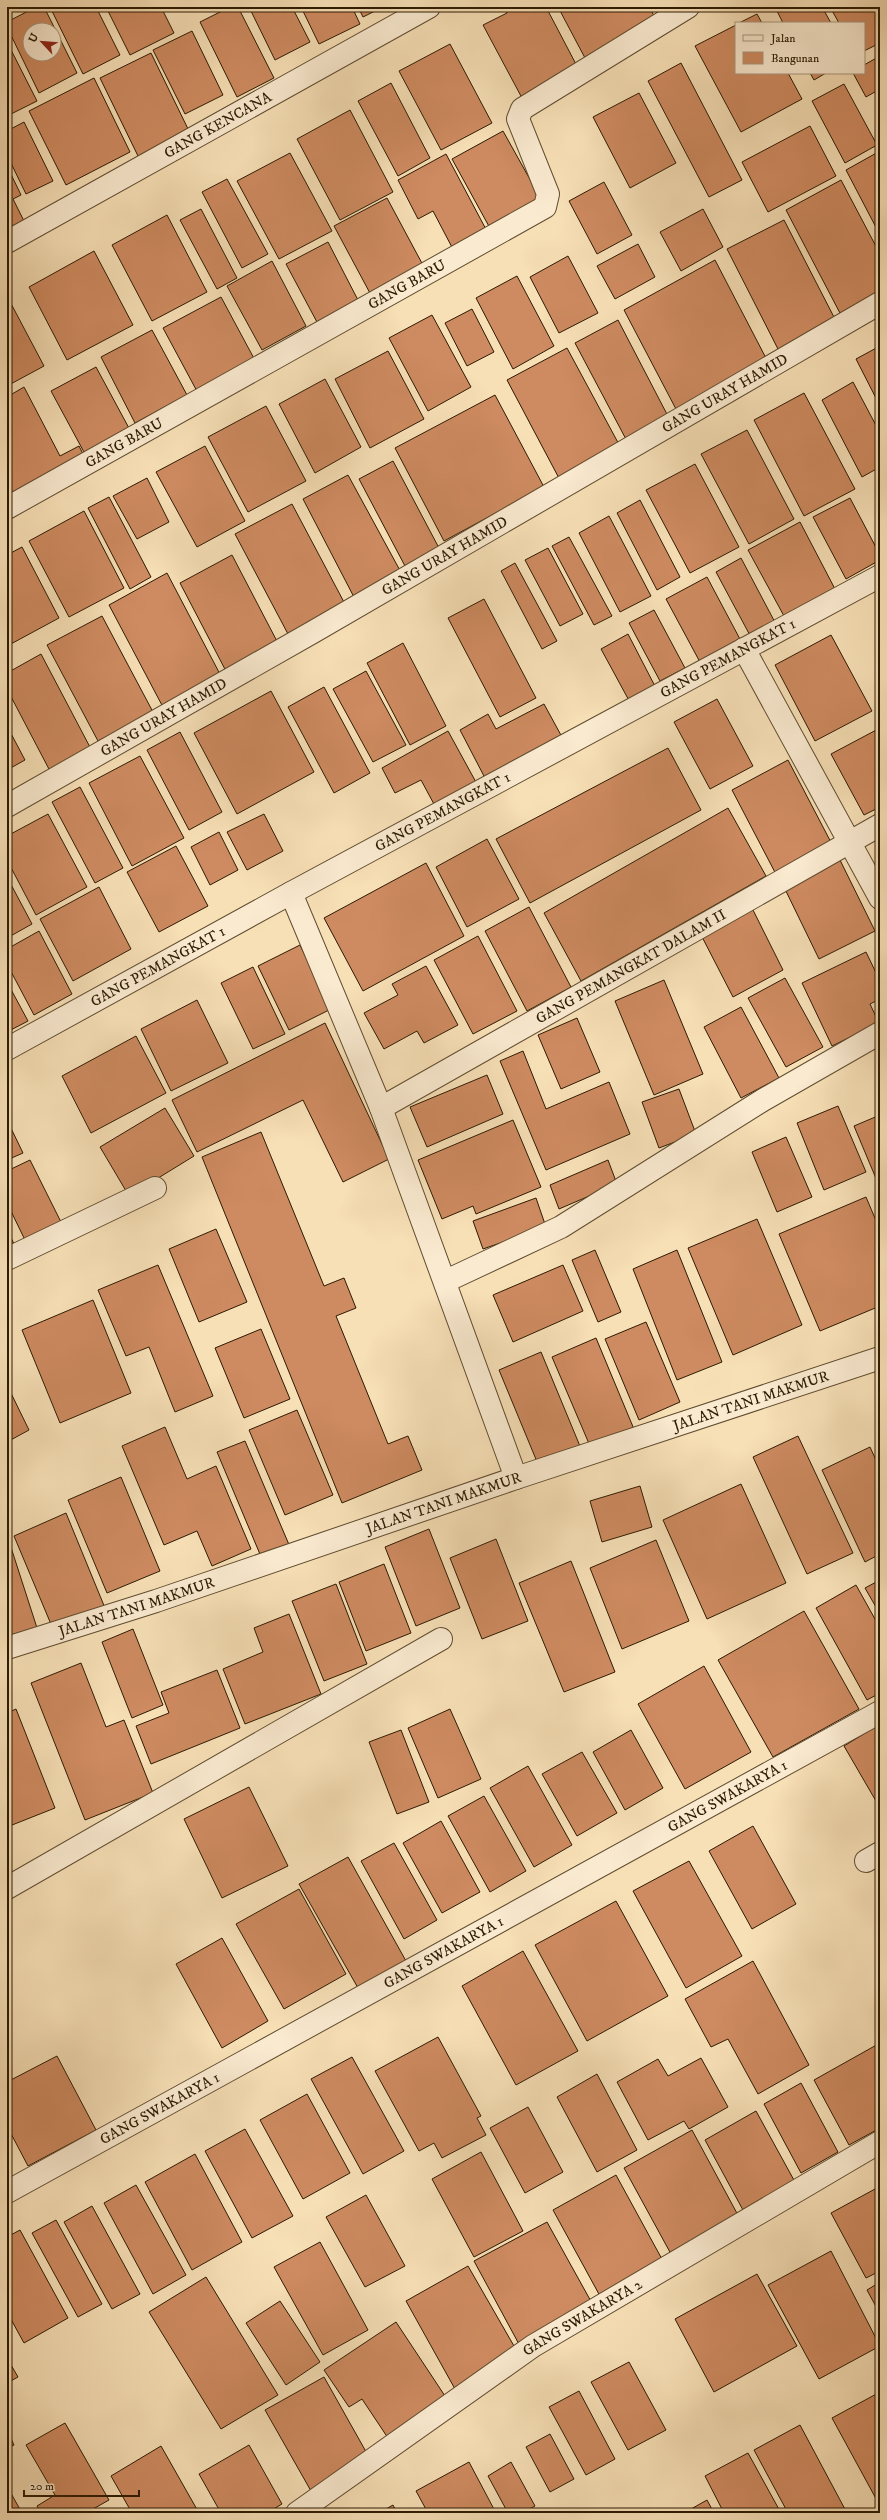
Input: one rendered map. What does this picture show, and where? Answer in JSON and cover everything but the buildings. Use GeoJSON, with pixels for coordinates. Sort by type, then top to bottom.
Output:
{"type":"FeatureCollection","features":[{"type":"Feature","properties":{"kind":"street","name":"GANG KENCANA"},"geometry":{"type":"LineString","coordinates":[[7,242],[429,7]]}},
{"type":"Feature","properties":{"kind":"street","name":"GANG BARU"},"geometry":{"type":"LineString","coordinates":[[7,508],[544,207],[548,202],[548,194],[518,119],[522,109],[688,7]]}},
{"type":"Feature","properties":{"kind":"street","name":"GANG URAY HAMID"},"geometry":{"type":"LineString","coordinates":[[7,806],[306,636],[880,303]]}},
{"type":"Feature","properties":{"kind":"street","name":"GANG PEMANGKAT 1"},"geometry":{"type":"LineString","coordinates":[[7,1049],[291,893],[880,576]]}},
{"type":"Feature","properties":{"kind":"street"},"geometry":{"type":"LineString","coordinates":[[744,648],[851,841],[880,898]]}},
{"type":"Feature","properties":{"kind":"street","name":"GANG PEMANGKAT DALAM II"},"geometry":{"type":"LineString","coordinates":[[381,1108],[880,825]]}},
{"type":"Feature","properties":{"kind":"street"},"geometry":{"type":"LineString","coordinates":[[291,893],[381,1108],[446,1280],[516,1478]]}},
{"type":"Feature","properties":{"kind":"street"},"geometry":{"type":"LineString","coordinates":[[446,1280],[561,1227],[764,1100],[880,1033]]}},
{"type":"Feature","properties":{"kind":"street"},"geometry":{"type":"LineString","coordinates":[[7,1259],[155,1188]]}},
{"type":"Feature","properties":{"kind":"street","name":"JALAN TANI MAKMUR"},"geometry":{"type":"LineString","coordinates":[[7,1648],[171,1596],[516,1478],[880,1358]]}},
{"type":"Feature","properties":{"kind":"street"},"geometry":{"type":"LineString","coordinates":[[7,1888],[441,1639]]}},
{"type":"Feature","properties":{"kind":"street","name":"GANG SWAKARYA 1"},"geometry":{"type":"LineString","coordinates":[[7,2192],[880,1712]]}},
{"type":"Feature","properties":{"kind":"street","name":"GANG SWAKARYA 2"},"geometry":{"type":"LineString","coordinates":[[297,2513],[533,2346],[880,2142]]}}]}
